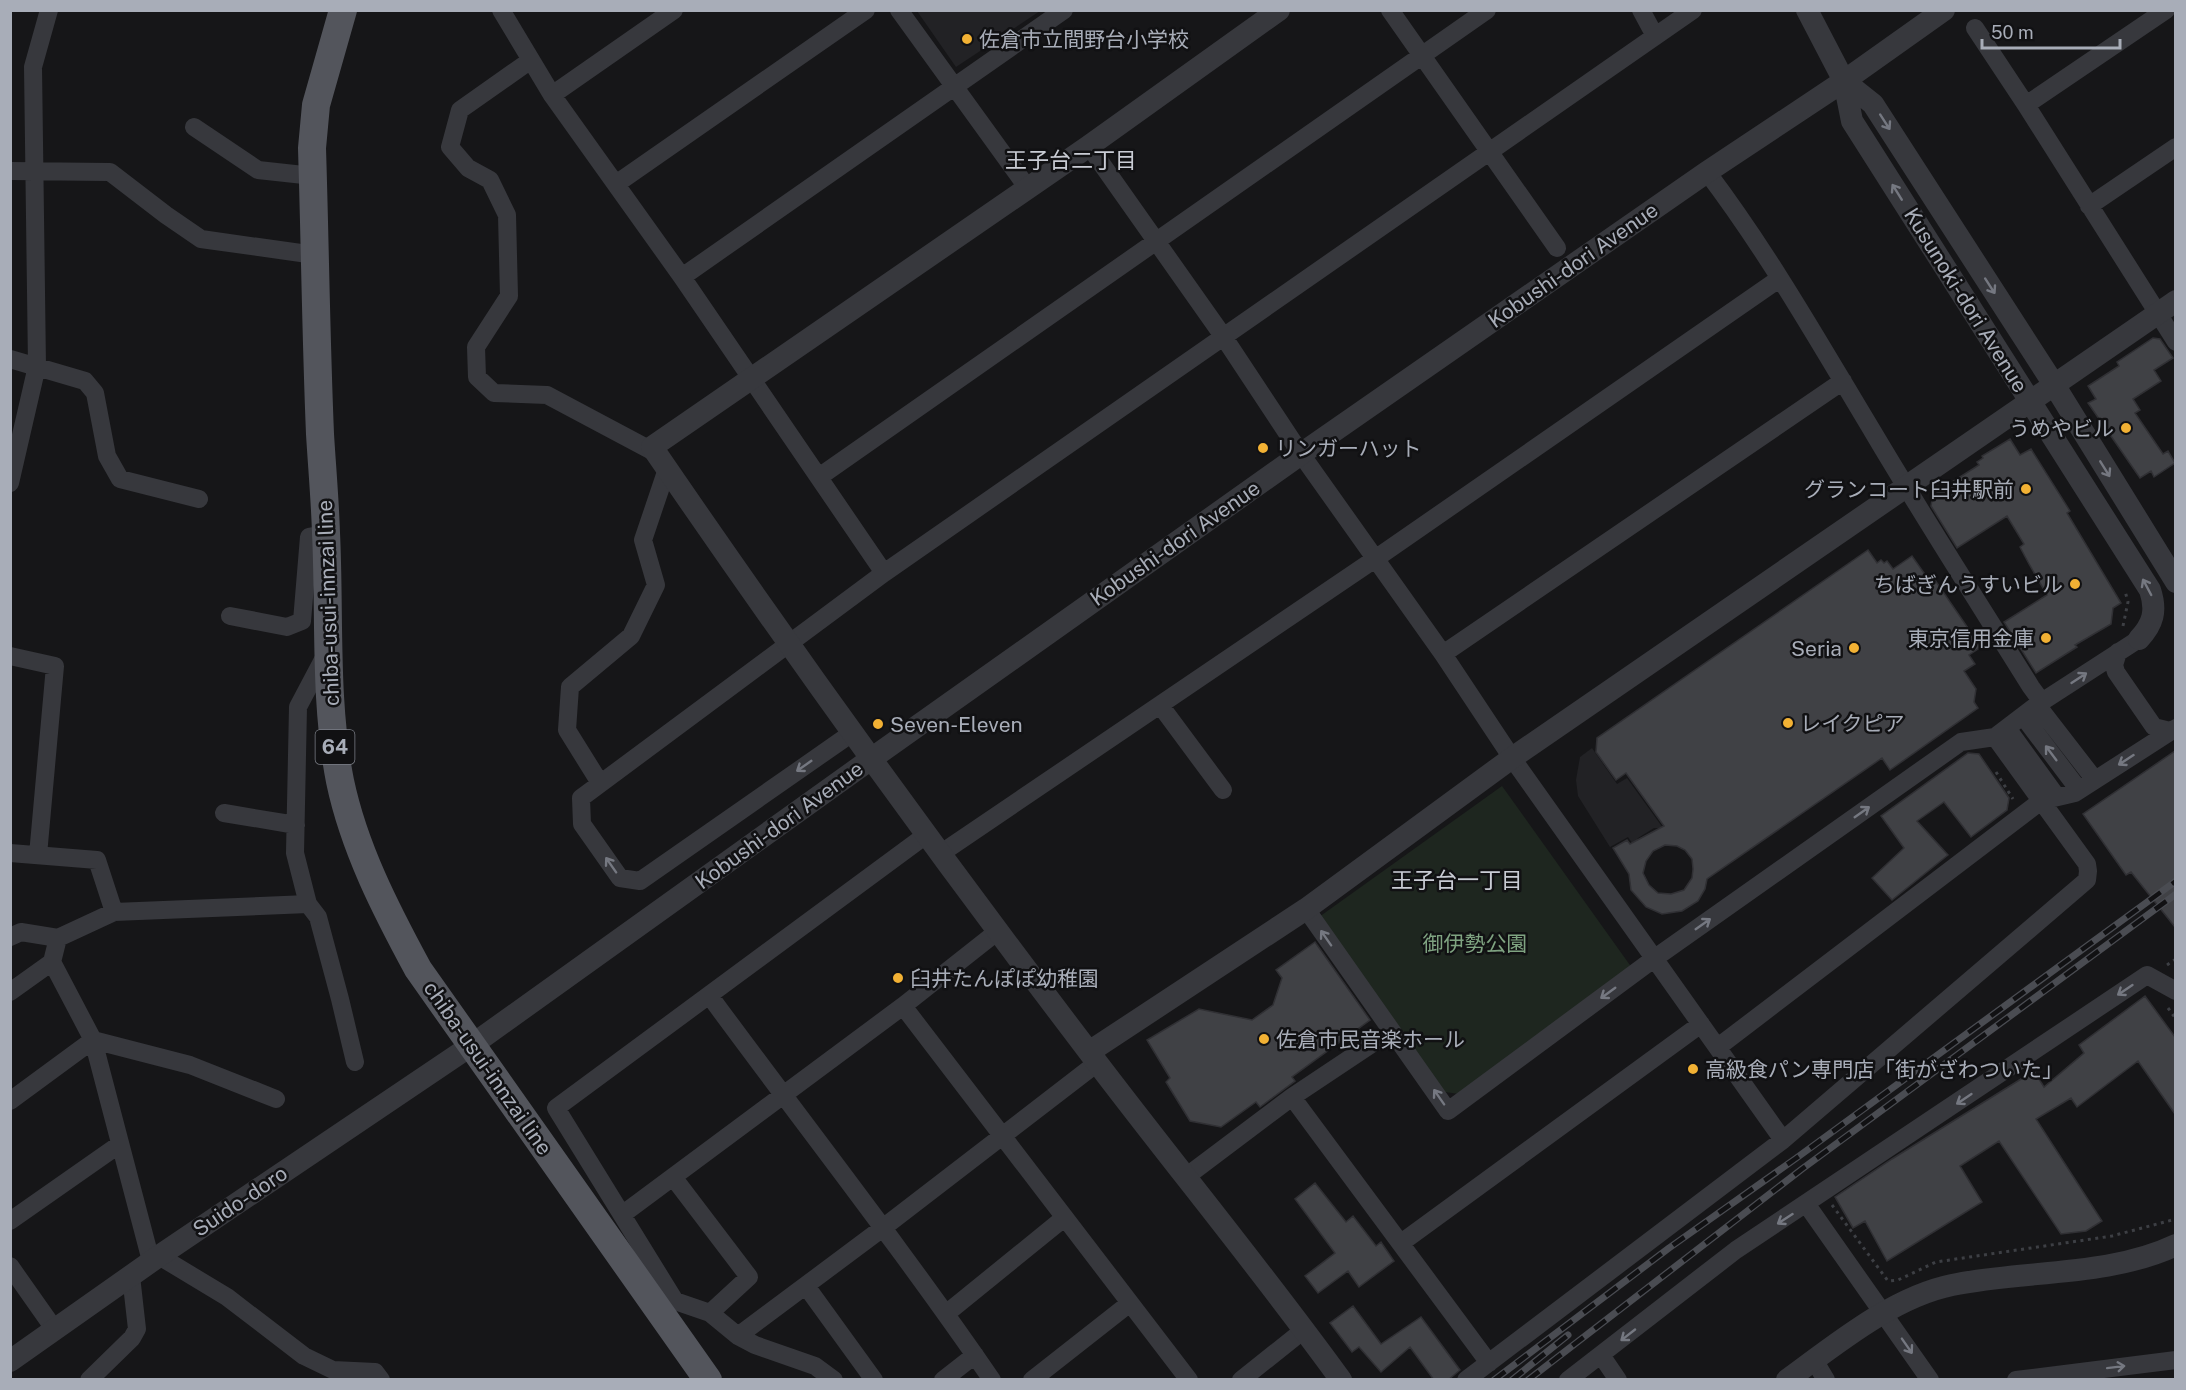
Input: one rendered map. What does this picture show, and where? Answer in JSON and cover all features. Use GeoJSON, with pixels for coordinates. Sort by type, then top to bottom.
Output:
{"type":"FeatureCollection","features":[{"type":"Feature","properties":{"kind":"main road","name":"chiba-usui-innzai line"},"geometry":{"type":"LineString","coordinates":[[347,12],[316,105],[313,127],[320,434],[327,534],[333,733],[340,781],[360,848],[392,923],[418,969],[708,1380]]}},
{"type":"Feature","properties":{"kind":"street"},"geometry":{"type":"LineString","coordinates":[[10,483],[37,366],[33,67],[49,10]]}},
{"type":"Feature","properties":{"kind":"street"},"geometry":{"type":"LineString","coordinates":[[501,10],[552,95],[682,277],[884,573]]}},
{"type":"Feature","properties":{"kind":"street"},"geometry":{"type":"LineString","coordinates":[[552,95],[674,10]]}},
{"type":"Feature","properties":{"kind":"street"},"geometry":{"type":"LineString","coordinates":[[616,184],[866,10]]}},
{"type":"Feature","properties":{"kind":"street"},"geometry":{"type":"LineString","coordinates":[[899,10],[1027,188]]}},
{"type":"Feature","properties":{"kind":"street"},"geometry":{"type":"LineString","coordinates":[[682,277],[1064,10]]}},
{"type":"Feature","properties":{"kind":"street"},"geometry":{"type":"LineString","coordinates":[[1279,10],[1089,146],[652,447],[788,643],[940,854],[1093,1057],[1305,1329],[1341,1380]]}},
{"type":"Feature","properties":{"kind":"street"},"geometry":{"type":"LineString","coordinates":[[1390,10],[1557,248]]}},
{"type":"Feature","properties":{"kind":"street"},"geometry":{"type":"LineString","coordinates":[[819,477],[1487,10]]}},
{"type":"Feature","properties":{"kind":"street"},"geometry":{"type":"LineString","coordinates":[[1641,10],[1655,36]]}},
{"type":"Feature","properties":{"kind":"street"},"geometry":{"type":"LineString","coordinates":[[852,732],[640,881],[620,878],[582,824],[581,798],[788,643],[884,573],[1693,10]]}},
{"type":"Feature","properties":{"kind":"street","name":"Kusunoki-dori Avenue"},"geometry":{"type":"LineString","coordinates":[[1807,10],[1844,81],[1852,121],[2150,590],[2154,613],[2148,630],[2139,639]]}},
{"type":"Feature","properties":{"kind":"street","name":"Kobushi-dori Avenue"},"geometry":{"type":"LineString","coordinates":[[472,1045],[1301,454],[1944,10]]}},
{"type":"Feature","properties":{"kind":"street"},"geometry":{"type":"LineString","coordinates":[[2026,105],[2166,10]]}},
{"type":"Feature","properties":{"kind":"street"},"geometry":{"type":"LineString","coordinates":[[1975,28],[2175,342]]}},
{"type":"Feature","properties":{"kind":"street"},"geometry":{"type":"LineString","coordinates":[[531,60],[460,110],[450,147],[468,168],[490,180],[507,215],[510,296],[476,347],[477,377],[494,393],[548,395],[662,461]]}},
{"type":"Feature","properties":{"kind":"street","name":"Kusunoki-dori Avenue"},"geometry":{"type":"LineString","coordinates":[[1844,81],[1873,104],[2053,384],[2175,582]]}},
{"type":"Feature","properties":{"kind":"street"},"geometry":{"type":"LineString","coordinates":[[194,127],[258,170],[313,176]]}},
{"type":"Feature","properties":{"kind":"street"},"geometry":{"type":"LineString","coordinates":[[1089,146],[1223,336],[1301,454],[1443,654],[1512,758],[1783,1140]]}},
{"type":"Feature","properties":{"kind":"street"},"geometry":{"type":"LineString","coordinates":[[2089,206],[2175,147]]}},
{"type":"Feature","properties":{"kind":"street"},"geometry":{"type":"LineString","coordinates":[[10,171],[110,171],[201,240],[315,255]]}},
{"type":"Feature","properties":{"kind":"street"},"geometry":{"type":"LineString","coordinates":[[1466,1380],[1783,1140],[2087,880],[2087,864],[2059,827],[2063,795],[2034,708],[2031,687],[1779,279],[1707,172]]}},
{"type":"Feature","properties":{"kind":"street"},"geometry":{"type":"LineString","coordinates":[[940,854],[1375,559],[1779,279]]}},
{"type":"Feature","properties":{"kind":"street"},"geometry":{"type":"LineString","coordinates":[[738,1336],[1002,1137],[1093,1057],[1306,909],[1512,758],[2175,301]]}},
{"type":"Feature","properties":{"kind":"street"},"geometry":{"type":"LineString","coordinates":[[10,359],[85,381],[95,393],[107,456],[120,479],[200,498]]}},
{"type":"Feature","properties":{"kind":"street"},"geometry":{"type":"LineString","coordinates":[[1443,654],[1843,381]]}},
{"type":"Feature","properties":{"kind":"street"},"geometry":{"type":"LineString","coordinates":[[600,783],[567,730],[570,687],[631,636],[656,585],[643,540],[662,461]]}},
{"type":"Feature","properties":{"kind":"street"},"geometry":{"type":"LineString","coordinates":[[230,616],[287,627],[302,621],[309,537],[327,534]]}},
{"type":"Feature","properties":{"kind":"street"},"geometry":{"type":"LineString","coordinates":[[1306,909],[1448,1111],[1655,958],[1960,742],[2001,732],[2139,639]]}},
{"type":"Feature","properties":{"kind":"street"},"geometry":{"type":"LineString","coordinates":[[329,649],[298,706],[295,853],[308,904],[318,917],[355,1062]]}},
{"type":"Feature","properties":{"kind":"street"},"geometry":{"type":"LineString","coordinates":[[2118,652],[2114,665],[2116,672],[2154,727],[2173,729]]}},
{"type":"Feature","properties":{"kind":"street"},"geometry":{"type":"LineString","coordinates":[[10,656],[55,666],[38,855]]}},
{"type":"Feature","properties":{"kind":"street"},"geometry":{"type":"LineString","coordinates":[[1160,705],[1222,790]]}},
{"type":"Feature","properties":{"kind":"street"},"geometry":{"type":"LineString","coordinates":[[2034,708],[2095,780]]}},
{"type":"Feature","properties":{"kind":"street"},"geometry":{"type":"LineString","coordinates":[[1718,1047],[2063,795],[2095,780],[2173,729]]}},
{"type":"Feature","properties":{"kind":"street"},"geometry":{"type":"LineString","coordinates":[[2001,732],[2063,795]]}},
{"type":"Feature","properties":{"kind":"street"},"geometry":{"type":"LineString","coordinates":[[2059,827],[2063,795]]}},
{"type":"Feature","properties":{"kind":"street"},"geometry":{"type":"LineString","coordinates":[[224,813],[296,825]]}},
{"type":"Feature","properties":{"kind":"street"},"geometry":{"type":"LineString","coordinates":[[834,1380],[815,1366],[755,1345],[738,1336],[710,1313],[675,1301],[556,1108],[926,835]]}},
{"type":"Feature","properties":{"kind":"street"},"geometry":{"type":"LineString","coordinates":[[10,853],[97,860],[114,912]]}},
{"type":"Feature","properties":{"kind":"street"},"geometry":{"type":"LineString","coordinates":[[10,937],[21,932],[58,938],[114,912],[308,904]]}},
{"type":"Feature","properties":{"kind":"street"},"geometry":{"type":"LineString","coordinates":[[623,1214],[903,1006],[998,931]]}},
{"type":"Feature","properties":{"kind":"street"},"geometry":{"type":"LineString","coordinates":[[10,992],[52,962],[58,938]]}},
{"type":"Feature","properties":{"kind":"street"},"geometry":{"type":"LineString","coordinates":[[52,962],[93,1040],[120,1144],[155,1258],[227,1297],[304,1356],[333,1370],[375,1372],[381,1380]]}},
{"type":"Feature","properties":{"kind":"street"},"geometry":{"type":"LineString","coordinates":[[1568,1380],[1736,1250],[1807,1205],[2147,975],[2175,991]]}},
{"type":"Feature","properties":{"kind":"street"},"geometry":{"type":"LineString","coordinates":[[710,995],[947,1313],[992,1380]]}},
{"type":"Feature","properties":{"kind":"street"},"geometry":{"type":"LineString","coordinates":[[903,1006],[1189,1380]]}},
{"type":"Feature","properties":{"kind":"street"},"geometry":{"type":"LineString","coordinates":[[1401,1244],[1701,1024]]}},
{"type":"Feature","properties":{"kind":"street"},"geometry":{"type":"LineString","coordinates":[[1186,1176],[1292,1097],[1392,1030]]}},
{"type":"Feature","properties":{"kind":"street"},"geometry":{"type":"LineString","coordinates":[[93,1040],[190,1065],[276,1099]]}},
{"type":"Feature","properties":{"kind":"street"},"geometry":{"type":"LineString","coordinates":[[10,1101],[93,1040]]}},
{"type":"Feature","properties":{"kind":"street","name":"Suido-doro"},"geometry":{"type":"LineString","coordinates":[[10,1361],[155,1258],[472,1045]]}},
{"type":"Feature","properties":{"kind":"street"},"geometry":{"type":"LineString","coordinates":[[1292,1097],[1489,1363]]}},
{"type":"Feature","properties":{"kind":"street"},"geometry":{"type":"LineString","coordinates":[[10,1221],[120,1144]]}},
{"type":"Feature","properties":{"kind":"street"},"geometry":{"type":"LineString","coordinates":[[673,1177],[749,1277],[710,1313]]}},
{"type":"Feature","properties":{"kind":"street"},"geometry":{"type":"LineString","coordinates":[[1807,1205],[1930,1380]]}},
{"type":"Feature","properties":{"kind":"street"},"geometry":{"type":"LineString","coordinates":[[947,1313],[1064,1218]]}},
{"type":"Feature","properties":{"kind":"street"},"geometry":{"type":"LineString","coordinates":[[1787,1380],[1883,1313],[1897,1305],[1950,1285],[2101,1267],[2162,1252],[2175,1245]]}},
{"type":"Feature","properties":{"kind":"street"},"geometry":{"type":"LineString","coordinates":[[10,1266],[55,1330]]}},
{"type":"Feature","properties":{"kind":"street"},"geometry":{"type":"LineString","coordinates":[[89,1380],[132,1338],[137,1329],[131,1276]]}},
{"type":"Feature","properties":{"kind":"street"},"geometry":{"type":"LineString","coordinates":[[806,1286],[874,1380]]}},
{"type":"Feature","properties":{"kind":"street"},"geometry":{"type":"LineString","coordinates":[[1032,1380],[1130,1303]]}},
{"type":"Feature","properties":{"kind":"street"},"geometry":{"type":"LineString","coordinates":[[1240,1380],[1305,1329]]}},
{"type":"Feature","properties":{"kind":"street"},"geometry":{"type":"LineString","coordinates":[[944,1380],[975,1355]]}},
{"type":"Feature","properties":{"kind":"street"},"geometry":{"type":"LineString","coordinates":[[1601,1355],[1618,1380]]}},
{"type":"Feature","properties":{"kind":"street"},"geometry":{"type":"LineString","coordinates":[[1814,1360],[1826,1380]]}},
{"type":"Feature","properties":{"kind":"street"},"geometry":{"type":"LineString","coordinates":[[2016,1380],[2175,1360]]}},
{"type":"Feature","properties":{"kind":"path"},"geometry":{"type":"LineString","coordinates":[[2115,632],[2123,626],[2128,602],[2124,585]]}},
{"type":"Feature","properties":{"kind":"path"},"geometry":{"type":"LineString","coordinates":[[1993,767],[2014,801]]}},
{"type":"Feature","properties":{"kind":"path"},"geometry":{"type":"LineString","coordinates":[[2163,968],[2175,959]]}},
{"type":"Feature","properties":{"kind":"path"},"geometry":{"type":"LineString","coordinates":[[1826,1197],[1888,1281],[1898,1280],[1936,1262],[2112,1236],[2175,1219]]}},
{"type":"Feature","properties":{"kind":"shaded area","name":"佐倉市立間野台小学校"},"geometry":{"type":"Polygon","coordinates":[[[917,11],[1040,11],[956,67],[917,11]]]}},
{"type":"Feature","properties":{"kind":"shaded area"},"geometry":{"type":"Polygon","coordinates":[[[1592,748],[1617,784],[1627,778],[1663,828],[1654,828],[1638,838],[1634,846],[1628,837],[1610,847],[1578,796],[1576,780],[1580,757],[1592,748]]]}},
{"type":"Feature","properties":{"kind":"green space","name":"御伊勢公園"},"geometry":{"type":"Polygon","coordinates":[[[1502,786],[1632,968],[1459,1094],[1445,1092],[1319,917],[1502,786]]]}},
{"type":"Feature","properties":{"kind":"building"},"geometry":{"type":"Polygon","coordinates":[[[2153,338],[2160,339],[2173,358],[2154,370],[2161,381],[2133,399],[2140,410],[2135,413],[2163,454],[2168,451],[2175,463],[2154,477],[2151,471],[2140,478],[2088,403],[2096,399],[2088,386],[2119,366],[2117,362],[2153,338]]]}},
{"type":"Feature","properties":{"kind":"building"},"geometry":{"type":"Polygon","coordinates":[[[2010,439],[2020,455],[2031,449],[2070,511],[2067,513],[2121,603],[2113,608],[2111,624],[2075,645],[2077,647],[2036,673],[2004,622],[2047,595],[2020,547],[2024,544],[2007,516],[1957,548],[1931,506],[1933,494],[1979,465],[1977,462],[1983,458],[1982,456],[2010,439]]]}},
{"type":"Feature","properties":{"kind":"building","name":"レイクピア"},"geometry":{"type":"Polygon","coordinates":[[[1868,550],[1877,563],[1881,560],[1884,563],[1887,561],[1893,569],[1912,556],[1931,583],[1935,580],[1981,647],[1969,655],[1975,664],[1964,671],[1976,689],[1974,702],[1978,708],[1890,770],[1882,758],[1707,879],[1705,889],[1698,901],[1682,911],[1662,914],[1646,907],[1631,890],[1629,874],[1613,848],[1627,840],[1630,844],[1664,826],[1626,773],[1616,780],[1596,752],[1597,738],[1868,550]],[[1665,845],[1653,851],[1646,861],[1643,873],[1649,885],[1658,893],[1671,894],[1684,890],[1692,878],[1692,859],[1685,850],[1677,846],[1665,845]]]}},
{"type":"Feature","properties":{"kind":"building"},"geometry":{"type":"Polygon","coordinates":[[[2175,751],[2175,927],[2131,872],[2126,875],[2083,814],[2175,751]]]}},
{"type":"Feature","properties":{"kind":"building"},"geometry":{"type":"Polygon","coordinates":[[[1968,753],[1979,754],[2009,798],[2007,810],[1971,837],[1944,802],[1917,821],[1948,855],[1892,900],[1872,878],[1904,848],[1881,816],[1968,753]]]}},
{"type":"Feature","properties":{"kind":"building"},"geometry":{"type":"Polygon","coordinates":[[[1315,942],[1370,1020],[1292,1077],[1295,1081],[1260,1107],[1256,1102],[1221,1127],[1190,1121],[1166,1082],[1170,1078],[1147,1040],[1199,1009],[1252,1020],[1273,1005],[1282,978],[1276,970],[1315,942]]]}},
{"type":"Feature","properties":{"kind":"building"},"geometry":{"type":"Polygon","coordinates":[[[2145,996],[2175,1037],[2175,1114],[2138,1061],[2077,1107],[2071,1098],[2036,1119],[2102,1221],[2086,1231],[2061,1234],[1999,1141],[1960,1166],[1982,1202],[1887,1261],[1865,1221],[1853,1228],[1835,1197],[2034,1071],[2044,1087],[2084,1053],[2079,1045],[2145,996]]]}},
{"type":"Feature","properties":{"kind":"building"},"geometry":{"type":"Polygon","coordinates":[[[1315,1183],[1346,1222],[1353,1216],[1376,1246],[1381,1242],[1394,1261],[1359,1287],[1348,1271],[1318,1293],[1305,1276],[1335,1253],[1295,1199],[1315,1183]]]}},
{"type":"Feature","properties":{"kind":"building"},"geometry":{"type":"Polygon","coordinates":[[[1353,1306],[1381,1344],[1421,1317],[1460,1370],[1448,1380],[1434,1380],[1410,1347],[1381,1372],[1359,1347],[1352,1352],[1330,1323],[1353,1306]]]}},
{"type":"Feature","properties":{"kind":"railway"},"geometry":{"type":"LineString","coordinates":[[1494,1380],[1669,1248],[2176,881]]}},
{"type":"Feature","properties":{"kind":"railway"},"geometry":{"type":"LineString","coordinates":[[1528,1380],[1802,1169],[2176,894]]}},
{"type":"Feature","properties":{"kind":"railway"},"geometry":{"type":"LineString","coordinates":[[1512,1380],[1568,1335]]}},
{"type":"Feature","properties":{"kind":"place","name":"佐倉市立間野台小学校"},"geometry":{"type":"Point","coordinates":[967,39]}},
{"type":"Feature","properties":{"kind":"place","name":"うめやビル"},"geometry":{"type":"Point","coordinates":[2126,428]}},
{"type":"Feature","properties":{"kind":"place","name":"リンガーハット"},"geometry":{"type":"Point","coordinates":[1263,448]}},
{"type":"Feature","properties":{"kind":"place","name":"グランコート臼井駅前"},"geometry":{"type":"Point","coordinates":[2026,489]}},
{"type":"Feature","properties":{"kind":"place","name":"ちばぎんうすいビル"},"geometry":{"type":"Point","coordinates":[2075,584]}},
{"type":"Feature","properties":{"kind":"place","name":"東京信用金庫"},"geometry":{"type":"Point","coordinates":[2046,638]}},
{"type":"Feature","properties":{"kind":"place","name":"Seria"},"geometry":{"type":"Point","coordinates":[1854,648]}},
{"type":"Feature","properties":{"kind":"place","name":"レイクピア"},"geometry":{"type":"Point","coordinates":[1788,723]}},
{"type":"Feature","properties":{"kind":"place","name":"Seven-Eleven"},"geometry":{"type":"Point","coordinates":[878,724]}},
{"type":"Feature","properties":{"kind":"place","name":"臼井たんぽぽ幼稚園"},"geometry":{"type":"Point","coordinates":[898,978]}},
{"type":"Feature","properties":{"kind":"place","name":"佐倉市民音楽ホール"},"geometry":{"type":"Point","coordinates":[1264,1039]}},
{"type":"Feature","properties":{"kind":"place","name":"高級食パン専門店「街がざわついた」"},"geometry":{"type":"Point","coordinates":[1693,1069]}},
{"type":"Feature","properties":{"kind":"district","name":"王子台二丁目"},"geometry":{"type":"Point","coordinates":[1071,160]}},
{"type":"Feature","properties":{"kind":"district","name":"王子台一丁目"},"geometry":{"type":"Point","coordinates":[1457,880]}}]}
